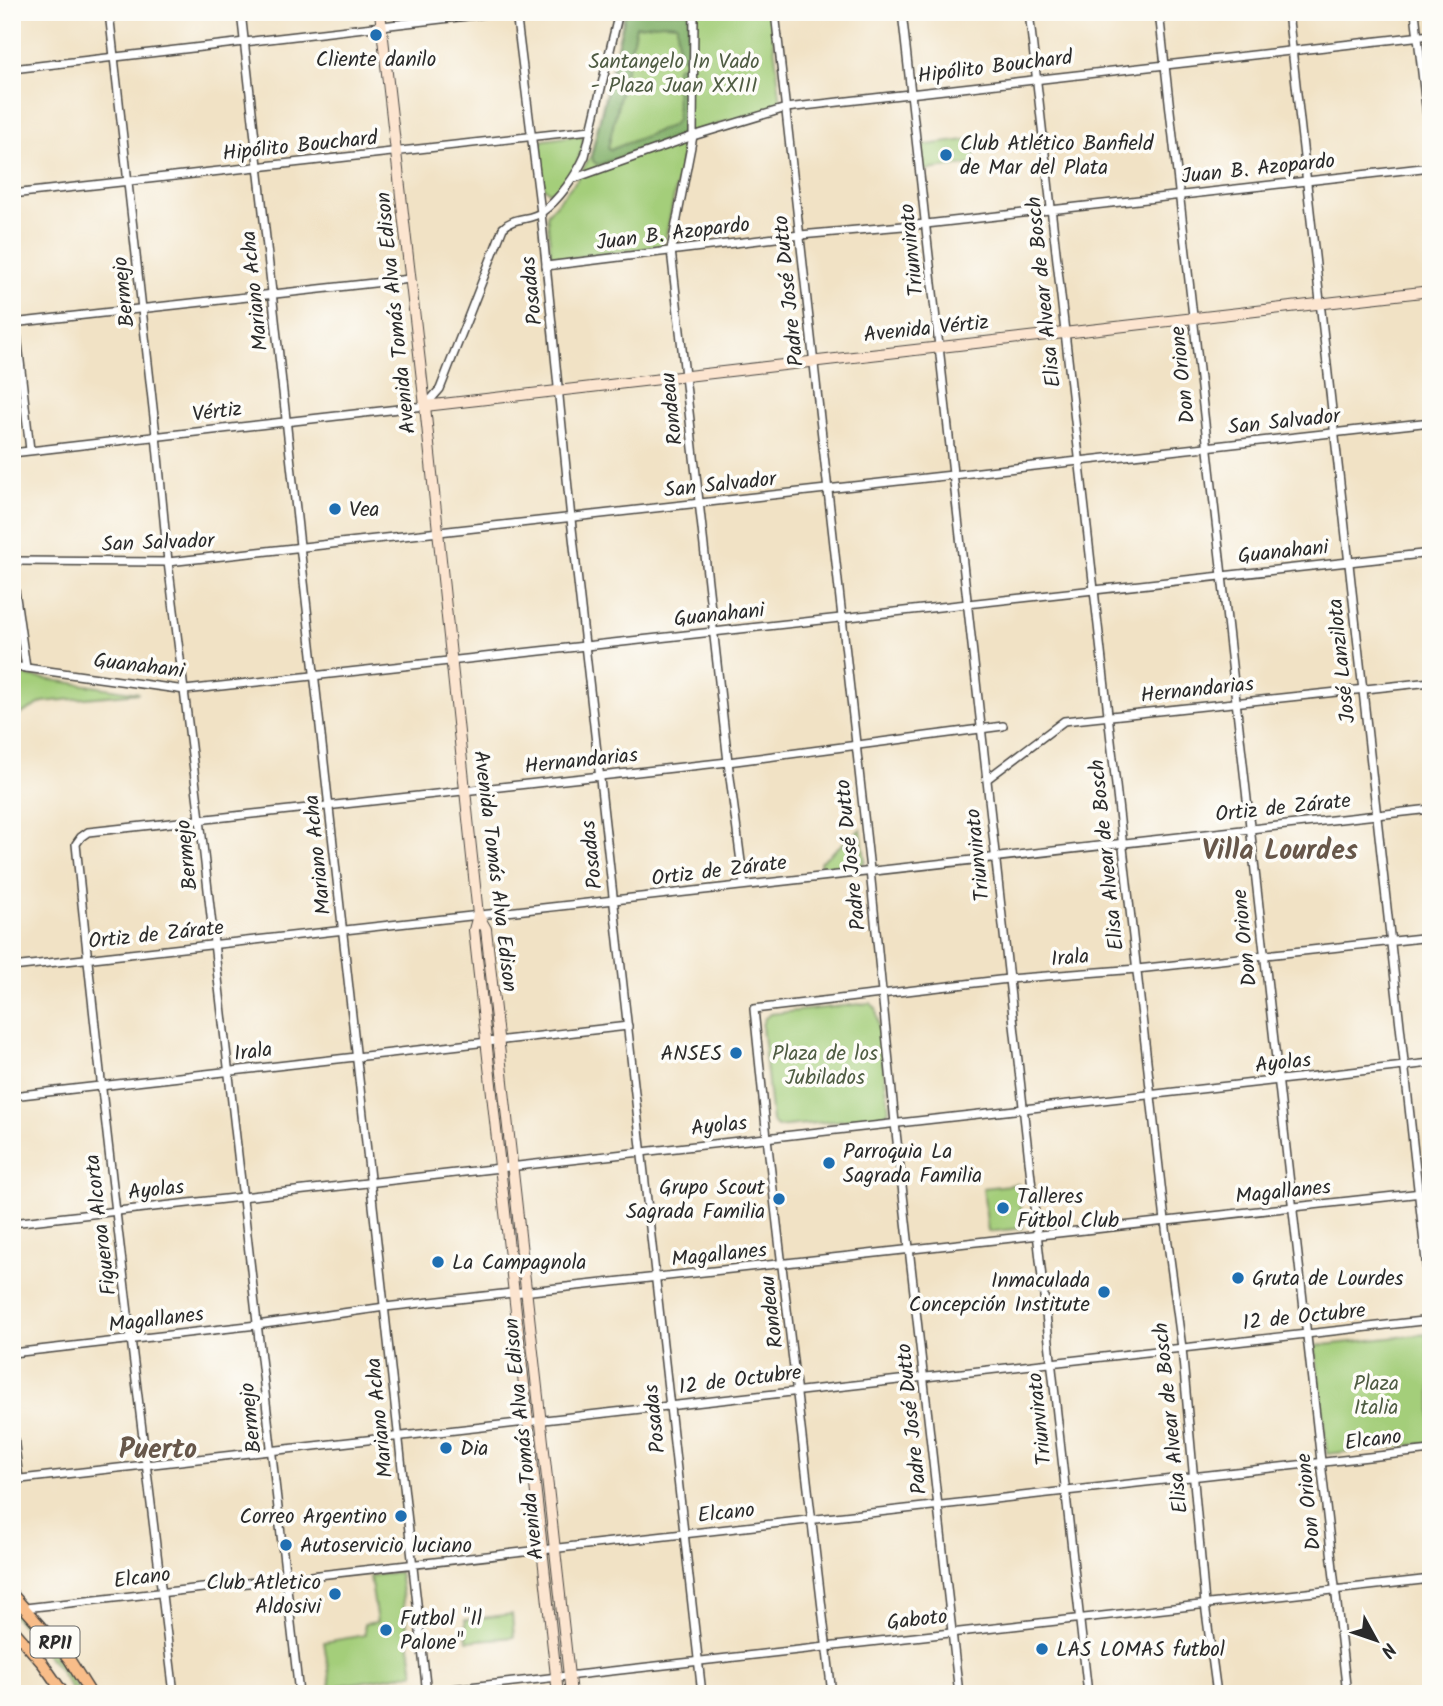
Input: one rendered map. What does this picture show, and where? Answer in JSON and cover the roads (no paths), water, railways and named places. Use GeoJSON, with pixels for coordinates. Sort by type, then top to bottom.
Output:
{"type":"FeatureCollection","features":[{"type":"Feature","properties":{"kind":"main road","name":"Avenida Tomás Alva Edison"},"geometry":{"type":"LineString","coordinates":[[380,12],[425,405],[478,915],[474,930],[558,1694]]}},
{"type":"Feature","properties":{"kind":"main road","name":"Avenida Vértiz"},"geometry":{"type":"LineString","coordinates":[[425,405],[1431,291]]}},
{"type":"Feature","properties":{"kind":"main road","name":"Avenida Tomás Alva Edison"},"geometry":{"type":"LineString","coordinates":[[478,915],[486,929],[570,1694]]}},
{"type":"Feature","properties":{"kind":"main road","name":"RP11"},"geometry":{"type":"LineString","coordinates":[[12,1594],[69,1659],[91,1694]]}},
{"type":"Feature","properties":{"kind":"main road","name":"RP11"},"geometry":{"type":"LineString","coordinates":[[12,1628],[64,1694]]}},
{"type":"Feature","properties":{"kind":"street","name":"Bermejo"},"geometry":{"type":"LineString","coordinates":[[109,12],[168,562],[200,819],[299,1694]]}},
{"type":"Feature","properties":{"kind":"street","name":"Mariano Acha"},"geometry":{"type":"LineString","coordinates":[[241,12],[427,1693]]}},
{"type":"Feature","properties":{"kind":"street"},"geometry":{"type":"LineString","coordinates":[[12,69],[502,12]]}},
{"type":"Feature","properties":{"kind":"street","name":"Posadas"},"geometry":{"type":"LineString","coordinates":[[516,12],[541,214],[571,519],[702,1694]]}},
{"type":"Feature","properties":{"kind":"street"},"geometry":{"type":"LineString","coordinates":[[425,405],[440,389],[503,228],[515,219],[541,214],[574,178],[585,156],[619,12]]}},
{"type":"Feature","properties":{"kind":"street","name":"Rondeau"},"geometry":{"type":"LineString","coordinates":[[694,12],[693,136],[671,250],[744,885]]}},
{"type":"Feature","properties":{"kind":"street","name":"Padre José Dutto"},"geometry":{"type":"LineString","coordinates":[[775,12],[870,870],[881,996],[960,1694]]}},
{"type":"Feature","properties":{"kind":"street","name":"Triunvirato"},"geometry":{"type":"LineString","coordinates":[[902,12],[1088,1694]]}},
{"type":"Feature","properties":{"kind":"street","name":"Elisa Alvear de Bosch"},"geometry":{"type":"LineString","coordinates":[[1029,12],[1136,969],[1182,1348],[1205,1604],[1217,1694]]}},
{"type":"Feature","properties":{"kind":"street","name":"Don Orione"},"geometry":{"type":"LineString","coordinates":[[1159,12],[1347,1694]]}},
{"type":"Feature","properties":{"kind":"street","name":"José Lanzilota"},"geometry":{"type":"LineString","coordinates":[[1288,12],[1431,1306]]}},
{"type":"Feature","properties":{"kind":"street"},"geometry":{"type":"LineString","coordinates":[[1415,12],[1431,150]]}},
{"type":"Feature","properties":{"kind":"street","name":"Hipólito Bouchard"},"geometry":{"type":"LineString","coordinates":[[574,178],[693,136],[786,108],[1431,35]]}},
{"type":"Feature","properties":{"kind":"street","name":"Hipólito Bouchard"},"geometry":{"type":"LineString","coordinates":[[12,194],[591,130]]}},
{"type":"Feature","properties":{"kind":"street","name":"Juan B. Azopardo"},"geometry":{"type":"LineString","coordinates":[[546,266],[800,235],[926,224],[1431,167]]}},
{"type":"Feature","properties":{"kind":"street"},"geometry":{"type":"LineString","coordinates":[[14,323],[410,279]]}},
{"type":"Feature","properties":{"kind":"street"},"geometry":{"type":"LineString","coordinates":[[12,290],[30,450]]}},
{"type":"Feature","properties":{"kind":"street","name":"Vértiz"},"geometry":{"type":"LineString","coordinates":[[12,453],[425,405]]}},
{"type":"Feature","properties":{"kind":"street","name":"San Salvador"},"geometry":{"type":"LineString","coordinates":[[12,561],[168,562],[1431,422]]}},
{"type":"Feature","properties":{"kind":"street","name":"Guanahani"},"geometry":{"type":"LineString","coordinates":[[12,666],[184,690],[1431,553]]}},
{"type":"Feature","properties":{"kind":"street"},"geometry":{"type":"LineString","coordinates":[[12,569],[26,668]]}},
{"type":"Feature","properties":{"kind":"street","name":"Hernandarias"},"geometry":{"type":"LineString","coordinates":[[986,779],[1064,721],[1431,681]]}},
{"type":"Feature","properties":{"kind":"street","name":"Hernandarias"},"geometry":{"type":"LineString","coordinates":[[81,837],[88,832],[728,762],[1003,726]]}},
{"type":"Feature","properties":{"kind":"street","name":"Ortiz de Zárate"},"geometry":{"type":"LineString","coordinates":[[12,967],[1431,809]]}},
{"type":"Feature","properties":{"kind":"street","name":"Figueroa Alcorta"},"geometry":{"type":"LineString","coordinates":[[81,837],[76,844],[87,959],[174,1694]]}},
{"type":"Feature","properties":{"kind":"street","name":"Irala"},"geometry":{"type":"LineString","coordinates":[[754,1009],[1008,979],[1136,969],[1431,937]]}},
{"type":"Feature","properties":{"kind":"street","name":"Rondeau"},"geometry":{"type":"LineString","coordinates":[[754,1009],[832,1694]]}},
{"type":"Feature","properties":{"kind":"street","name":"Irala"},"geometry":{"type":"LineString","coordinates":[[12,1096],[628,1026]]}},
{"type":"Feature","properties":{"kind":"street","name":"Ayolas"},"geometry":{"type":"LineString","coordinates":[[12,1223],[1431,1063]]}},
{"type":"Feature","properties":{"kind":"street","name":"Magallanes"},"geometry":{"type":"LineString","coordinates":[[12,1353],[257,1325],[385,1307],[1431,1192]]}},
{"type":"Feature","properties":{"kind":"street","name":"12 de Octubre"},"geometry":{"type":"LineString","coordinates":[[16,1480],[1431,1320]]}},
{"type":"Feature","properties":{"kind":"street"},"geometry":{"type":"LineString","coordinates":[[12,1419],[16,1480]]}},
{"type":"Feature","properties":{"kind":"street","name":"Elcano"},"geometry":{"type":"LineString","coordinates":[[25,1608],[1431,1450]]}},
{"type":"Feature","properties":{"kind":"street","name":"Gaboto"},"geometry":{"type":"LineString","coordinates":[[407,1694],[1431,1579]]}},
{"type":"Feature","properties":{"kind":"place","name":"Cliente danilo"},"geometry":{"type":"Point","coordinates":[376,35]}},
{"type":"Feature","properties":{"kind":"place","name":"Club Atlético Banfield de Mar del Plata"},"geometry":{"type":"Point","coordinates":[946,155]}},
{"type":"Feature","properties":{"kind":"place","name":"Vea"},"geometry":{"type":"Point","coordinates":[335,509]}},
{"type":"Feature","properties":{"kind":"place","name":"ANSES"},"geometry":{"type":"Point","coordinates":[736,1053]}},
{"type":"Feature","properties":{"kind":"place","name":"Parroquia La Sagrada Familia"},"geometry":{"type":"Point","coordinates":[829,1163]}},
{"type":"Feature","properties":{"kind":"place","name":"Grupo Scout Sagrada Familia"},"geometry":{"type":"Point","coordinates":[779,1199]}},
{"type":"Feature","properties":{"kind":"place","name":"Talleres Fútbol Club"},"geometry":{"type":"Point","coordinates":[1003,1208]}},
{"type":"Feature","properties":{"kind":"place","name":"La Campagnola"},"geometry":{"type":"Point","coordinates":[438,1262]}},
{"type":"Feature","properties":{"kind":"place","name":"Gruta de Lourdes"},"geometry":{"type":"Point","coordinates":[1238,1278]}},
{"type":"Feature","properties":{"kind":"place","name":"Inmaculada Concepción Institute"},"geometry":{"type":"Point","coordinates":[1104,1292]}},
{"type":"Feature","properties":{"kind":"place","name":"Dia"},"geometry":{"type":"Point","coordinates":[446,1448]}},
{"type":"Feature","properties":{"kind":"place","name":"Correo Argentino"},"geometry":{"type":"Point","coordinates":[401,1516]}},
{"type":"Feature","properties":{"kind":"place","name":"Autoservicio luciano"},"geometry":{"type":"Point","coordinates":[286,1545]}},
{"type":"Feature","properties":{"kind":"place","name":"Club Atletico Aldosivi"},"geometry":{"type":"Point","coordinates":[335,1594]}},
{"type":"Feature","properties":{"kind":"place","name":"Futbol \"Il Palone\""},"geometry":{"type":"Point","coordinates":[386,1630]}},
{"type":"Feature","properties":{"kind":"place","name":"LAS LOMAS futbol"},"geometry":{"type":"Point","coordinates":[1042,1649]}},
{"type":"Feature","properties":{"kind":"district","name":"Villa Lourdes"},"geometry":{"type":"Point","coordinates":[1280,849]}},
{"type":"Feature","properties":{"kind":"district","name":"Puerto"},"geometry":{"type":"Point","coordinates":[158,1448]}},
{"type":"Feature","properties":{"kind":"park label","name":"Santangelo In Vado - Plaza Juan XXIII"},"geometry":{"type":"Point","coordinates":[674,73]}},
{"type":"Feature","properties":{"kind":"park label","name":"Plaza de los Jubilados"},"geometry":{"type":"Point","coordinates":[825,1065]}},
{"type":"Feature","properties":{"kind":"park label","name":"Plaza Italia"},"geometry":{"type":"Point","coordinates":[1376,1395]}}]}
